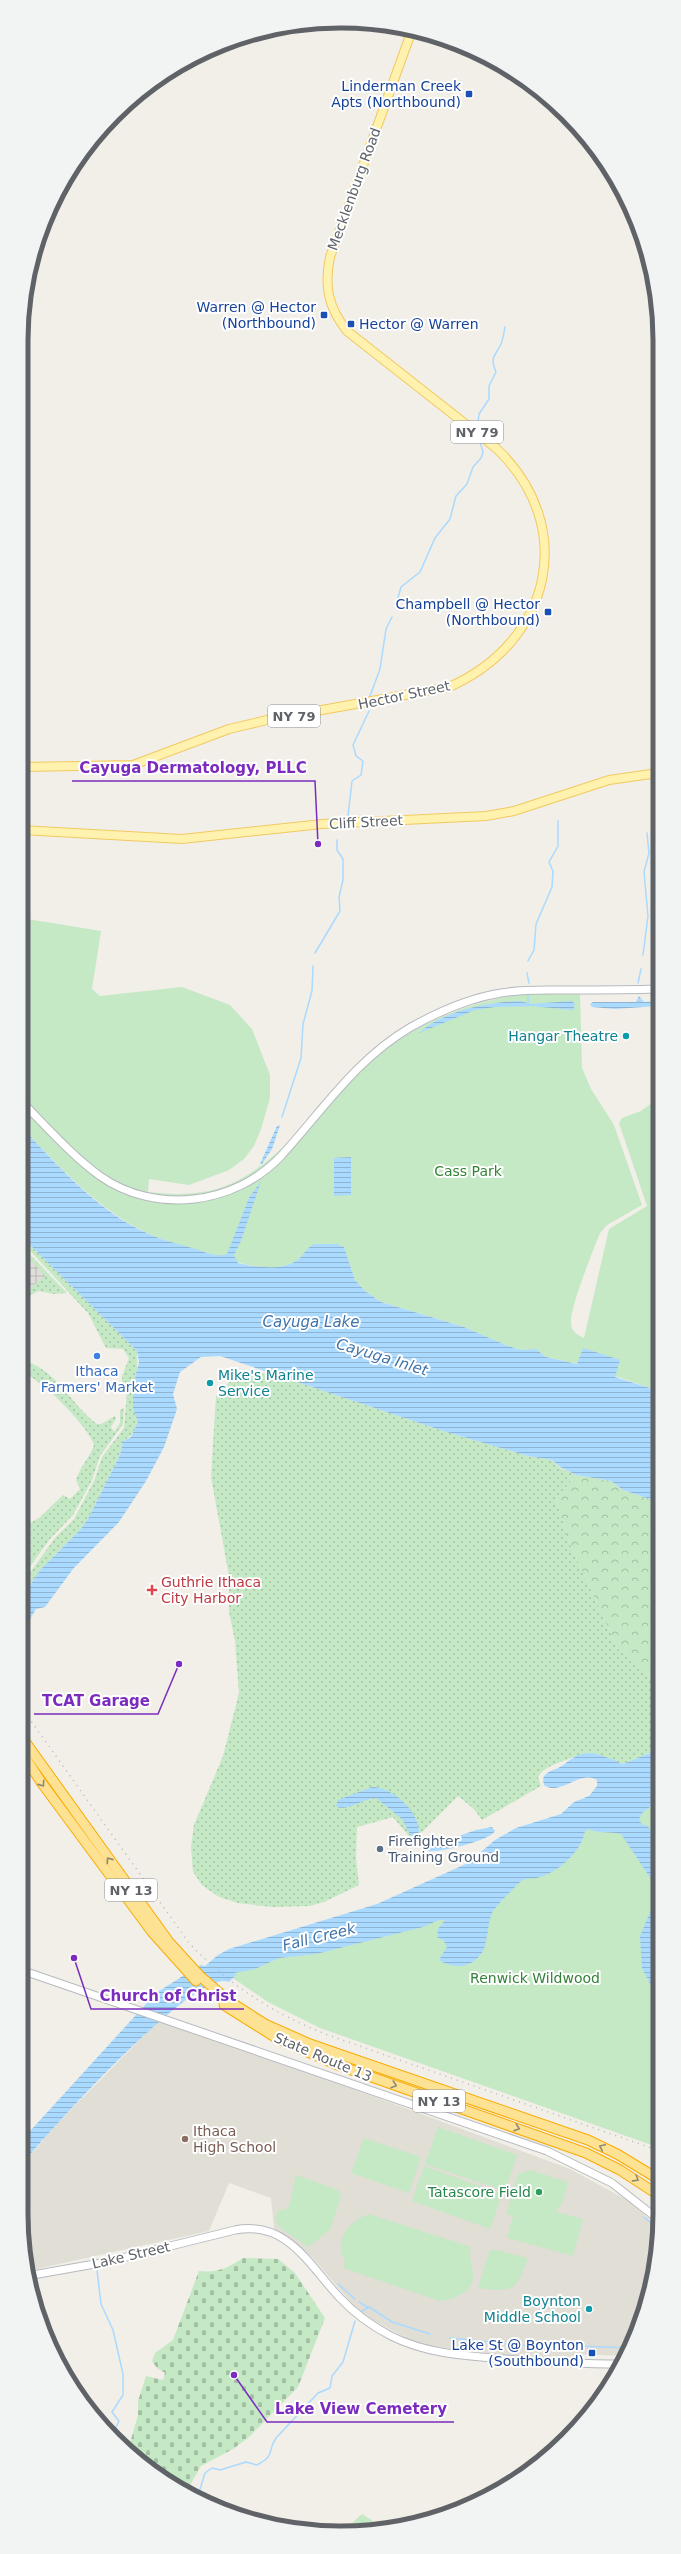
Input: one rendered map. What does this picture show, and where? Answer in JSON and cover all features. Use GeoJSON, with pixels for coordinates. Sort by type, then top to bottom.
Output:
{"type":"FeatureCollection","features":[{"type":"Feature","properties":{"kind":"highway","name":"State Route 13"},"geometry":{"type":"LineString","coordinates":[[28,1746],[180,1960]]}},
{"type":"Feature","properties":{"kind":"highway","name":"State Route 13"},"geometry":{"type":"LineString","coordinates":[[28,1761],[78,1833],[180,1960],[223,2000],[257,2027],[304,2052],[586,2153],[631,2176],[653,2191]]}},
{"type":"Feature","properties":{"kind":"highway","name":"State Route 13"},"geometry":{"type":"LineString","coordinates":[[223,2000],[290,2036],[588,2140],[634,2163],[653,2175]]}},
{"type":"Feature","properties":{"kind":"main road","name":"Mecklenburg Road"},"geometry":{"type":"LineString","coordinates":[[330,305],[327,282],[330,257],[410,36]]}},
{"type":"Feature","properties":{"kind":"main road","name":"Hector Street"},"geometry":{"type":"LineString","coordinates":[[28,767],[133,765],[228,729],[267,720],[449,687],[486,667],[502,655],[517,637],[536,604],[544,567],[541,524],[524,481],[516,468],[496,448],[346,331],[330,305]]}},
{"type":"Feature","properties":{"kind":"main road","name":"Cliff Street"},"geometry":{"type":"LineString","coordinates":[[28,830],[182,839],[322,824],[486,816],[514,811],[609,780],[653,774]]}},
{"type":"Feature","properties":{"kind":"street"},"geometry":{"type":"LineString","coordinates":[[28,1108],[88,1166],[113,1184],[154,1198],[202,1198],[236,1188],[266,1170],[366,1059],[405,1031],[448,1009],[483,997],[511,991],[653,989]]}},
{"type":"Feature","properties":{"kind":"street"},"geometry":{"type":"LineString","coordinates":[[28,1972],[547,2151],[612,2183],[653,2215]]}},
{"type":"Feature","properties":{"kind":"street","name":"Lake Street"},"geometry":{"type":"LineString","coordinates":[[34,2275],[106,2262],[235,2230],[248,2228],[266,2230],[287,2240],[356,2313],[390,2335],[416,2347],[445,2353],[478,2357],[614,2364]]}},
{"type":"Feature","properties":{"kind":"shaded area"},"geometry":{"type":"Polygon","coordinates":[[[28,1255],[49,1277],[28,1293],[28,1255]]]}},
{"type":"Feature","properties":{"kind":"shaded area"},"geometry":{"type":"Polygon","coordinates":[[[158,2021],[272,2059],[570,2169],[627,2200],[653,2222],[647,2274],[636,2314],[619,2356],[577,2354],[578,2359],[572,2360],[470,2352],[437,2348],[414,2342],[369,2318],[354,2306],[313,2258],[289,2238],[274,2229],[271,2198],[229,2183],[209,2231],[33,2270],[28,2214],[28,2158],[58,2123],[158,2021]]]}},
{"type":"Feature","properties":{"kind":"green space","name":"Cass Park"},"geometry":{"type":"Polygon","coordinates":[[[28,919],[101,931],[92,989],[100,996],[182,987],[230,1005],[252,1029],[270,1075],[270,1098],[261,1129],[254,1146],[244,1159],[229,1170],[189,1185],[149,1179],[148,1192],[172,1194],[193,1193],[229,1185],[245,1177],[277,1153],[321,1113],[376,1055],[432,1021],[467,1007],[503,997],[529,993],[580,993],[582,1068],[591,1089],[614,1125],[642,1205],[607,1225],[600,1233],[578,1293],[571,1316],[571,1326],[579,1336],[584,1338],[609,1229],[647,1206],[619,1123],[622,1118],[641,1111],[653,1102],[653,1389],[615,1376],[583,1348],[578,1364],[546,1357],[536,1349],[521,1350],[464,1327],[381,1302],[365,1291],[355,1280],[344,1247],[337,1244],[314,1244],[292,1264],[279,1267],[260,1267],[176,1244],[148,1234],[106,1208],[48,1155],[28,1134],[28,919]]]}},
{"type":"Feature","properties":{"kind":"green space"},"geometry":{"type":"Polygon","coordinates":[[[28,1243],[137,1351],[138,1422],[133,1433],[123,1441],[120,1455],[89,1517],[81,1529],[41,1569],[28,1588],[28,1575],[55,1538],[74,1519],[94,1481],[102,1457],[124,1428],[127,1392],[122,1381],[122,1376],[129,1358],[123,1349],[106,1348],[88,1313],[28,1249],[28,1243]]]}},
{"type":"Feature","properties":{"kind":"green space"},"geometry":{"type":"Polygon","coordinates":[[[28,1252],[67,1293],[53,1294],[39,1291],[28,1296],[28,1290],[45,1276],[28,1257],[28,1252]]]}},
{"type":"Feature","properties":{"kind":"green space"},"geometry":{"type":"Polygon","coordinates":[[[28,1362],[45,1371],[54,1379],[87,1416],[97,1424],[101,1424],[115,1416],[116,1419],[111,1427],[114,1432],[120,1423],[120,1410],[124,1408],[123,1424],[100,1456],[92,1480],[73,1515],[50,1539],[28,1569],[28,1524],[39,1518],[63,1495],[70,1499],[80,1489],[76,1480],[94,1445],[91,1437],[74,1415],[38,1382],[28,1375],[28,1362]]]}},
{"type":"Feature","properties":{"kind":"green space"},"geometry":{"type":"Polygon","coordinates":[[[271,1373],[443,1431],[528,1456],[552,1460],[560,1468],[576,1475],[556,1499],[569,1542],[618,1649],[653,1681],[653,1752],[623,1764],[596,1755],[585,1754],[555,1764],[544,1770],[538,1777],[541,1786],[482,1820],[474,1809],[458,1796],[413,1841],[393,1817],[357,1827],[356,1858],[359,1885],[324,1902],[310,1906],[272,1907],[238,1903],[219,1897],[202,1885],[193,1872],[191,1847],[194,1825],[223,1756],[239,1693],[235,1641],[229,1612],[229,1576],[211,1477],[216,1396],[236,1375],[271,1373]]]}},
{"type":"Feature","properties":{"kind":"green space"},"geometry":{"type":"Polygon","coordinates":[[[576,1475],[611,1481],[623,1490],[653,1500],[653,1681],[618,1649],[569,1542],[556,1499],[576,1475]]]}},
{"type":"Feature","properties":{"kind":"green space","name":"Renwick Wildwood"},"geometry":{"type":"Polygon","coordinates":[[[653,1779],[653,2146],[320,2028],[268,2002],[218,1968],[310,1938],[653,1779]]]}},
{"type":"Feature","properties":{"kind":"green space"},"geometry":{"type":"Polygon","coordinates":[[[438,2127],[517,2155],[505,2191],[425,2164],[438,2127]]]}},
{"type":"Feature","properties":{"kind":"green space"},"geometry":{"type":"Polygon","coordinates":[[[364,2138],[421,2157],[409,2193],[351,2173],[364,2138]]]}},
{"type":"Feature","properties":{"kind":"green space"},"geometry":{"type":"Polygon","coordinates":[[[424,2166],[502,2194],[490,2229],[412,2201],[424,2166]]]}},
{"type":"Feature","properties":{"kind":"green space"},"geometry":{"type":"Polygon","coordinates":[[[530,2170],[568,2182],[562,2203],[556,2212],[583,2219],[573,2256],[507,2238],[513,2216],[506,2214],[518,2174],[530,2170]]]}},
{"type":"Feature","properties":{"kind":"green space"},"geometry":{"type":"Polygon","coordinates":[[[296,2175],[338,2190],[341,2196],[330,2230],[308,2247],[280,2228],[275,2219],[278,2210],[285,2210],[289,2206],[296,2175]]]}},
{"type":"Feature","properties":{"kind":"green space"},"geometry":{"type":"Polygon","coordinates":[[[369,2214],[471,2247],[470,2254],[473,2275],[470,2286],[462,2294],[456,2297],[440,2301],[343,2268],[345,2261],[341,2246],[345,2232],[355,2221],[369,2214]]]}},
{"type":"Feature","properties":{"kind":"green space"},"geometry":{"type":"Polygon","coordinates":[[[492,2249],[528,2258],[520,2277],[512,2287],[499,2290],[478,2288],[489,2252],[492,2249]]]}},
{"type":"Feature","properties":{"kind":"green space"},"geometry":{"type":"Polygon","coordinates":[[[243,2258],[278,2259],[295,2273],[325,2318],[298,2387],[248,2438],[233,2449],[201,2466],[189,2487],[150,2461],[130,2444],[138,2415],[138,2401],[146,2376],[163,2380],[165,2373],[157,2368],[152,2361],[155,2353],[173,2340],[199,2271],[217,2270],[232,2265],[243,2258]]]}},
{"type":"Feature","properties":{"kind":"green space"},"geometry":{"type":"Polygon","coordinates":[[[362,2514],[373,2521],[372,2524],[349,2526],[362,2514]]]}},
{"type":"Feature","properties":{"kind":"water"},"geometry":{"type":"Polygon","coordinates":[[[639,996],[644,1002],[653,1001],[653,1006],[615,1009],[592,1007],[590,1004],[593,1002],[636,1002],[639,996]]]}},
{"type":"Feature","properties":{"kind":"water"},"geometry":{"type":"Polygon","coordinates":[[[520,1001],[531,1004],[572,1001],[575,1004],[573,1010],[531,1006],[495,1007],[475,1010],[419,1033],[429,1025],[453,1013],[494,1003],[520,1001]]]}},
{"type":"Feature","properties":{"kind":"water"},"geometry":{"type":"Polygon","coordinates":[[[280,1125],[272,1149],[262,1164],[260,1164],[277,1126],[280,1125]]]}},
{"type":"Feature","properties":{"kind":"water","name":"Cayuga Lake"},"geometry":{"type":"Polygon","coordinates":[[[28,1133],[76,1183],[106,1209],[140,1230],[165,1240],[210,1254],[227,1254],[249,1198],[261,1181],[241,1241],[234,1255],[238,1263],[259,1267],[283,1266],[298,1259],[314,1244],[337,1244],[344,1247],[355,1280],[365,1291],[381,1302],[464,1327],[521,1350],[536,1349],[546,1357],[577,1364],[583,1348],[620,1360],[615,1377],[653,1389],[653,1500],[623,1490],[611,1481],[576,1475],[560,1467],[552,1460],[528,1456],[443,1431],[220,1356],[201,1357],[180,1372],[173,1394],[177,1409],[164,1447],[146,1481],[119,1522],[73,1569],[45,1607],[36,1609],[28,1622],[28,1588],[41,1569],[81,1529],[89,1517],[120,1455],[123,1441],[131,1437],[138,1422],[133,1408],[133,1387],[139,1362],[137,1351],[28,1243],[28,1133]]]}},
{"type":"Feature","properties":{"kind":"water"},"geometry":{"type":"Polygon","coordinates":[[[351,1157],[351,1195],[334,1196],[334,1158],[351,1157]]]}},
{"type":"Feature","properties":{"kind":"water","name":"Fall Creek"},"geometry":{"type":"Polygon","coordinates":[[[653,1752],[653,1805],[642,1813],[639,1819],[642,1825],[647,1825],[653,1834],[653,1882],[621,1834],[588,1829],[585,1831],[579,1846],[568,1860],[561,1866],[545,1875],[523,1880],[493,1911],[485,1946],[482,1953],[472,1963],[459,1966],[439,1960],[447,1947],[444,1941],[437,1937],[438,1929],[445,1920],[439,1920],[423,1927],[316,1954],[279,1958],[255,1969],[234,1973],[236,1975],[229,1982],[212,1984],[186,2000],[155,2025],[88,2090],[28,2158],[28,2133],[156,1993],[200,1965],[205,1966],[218,1955],[229,1949],[377,1904],[468,1863],[495,1840],[516,1828],[561,1814],[574,1802],[589,1796],[597,1786],[597,1780],[584,1778],[557,1788],[550,1788],[544,1785],[544,1777],[550,1771],[560,1767],[581,1754],[590,1753],[607,1757],[623,1764],[653,1752]]]}},
{"type":"Feature","properties":{"kind":"water"},"geometry":{"type":"Polygon","coordinates":[[[372,1787],[388,1791],[403,1801],[414,1815],[418,1823],[419,1831],[417,1836],[411,1836],[402,1819],[376,1798],[344,1808],[336,1806],[338,1800],[372,1787]]]}},
{"type":"Feature","properties":{"kind":"water"},"geometry":{"type":"Polygon","coordinates":[[[492,1827],[495,1831],[491,1835],[475,1842],[453,1848],[428,1851],[424,1850],[418,1845],[422,1843],[435,1844],[476,1830],[492,1827]]]}},
{"type":"Feature","properties":{"kind":"water"},"geometry":{"type":"Polygon","coordinates":[[[653,1905],[653,1997],[651,1986],[642,1968],[640,1936],[653,1905]]]}},
{"type":"Feature","properties":{"kind":"waterway"},"geometry":{"type":"LineString","coordinates":[[478,422],[479,414],[489,399],[489,386],[496,372],[493,361],[501,344],[505,327]]}},
{"type":"Feature","properties":{"kind":"waterway"},"geometry":{"type":"LineString","coordinates":[[396,605],[401,587],[420,572],[435,538],[450,519],[456,496],[467,484],[473,467],[481,458],[483,452],[480,442]]}},
{"type":"Feature","properties":{"kind":"waterway"},"geometry":{"type":"LineString","coordinates":[[370,696],[380,669],[386,629],[392,617]]}},
{"type":"Feature","properties":{"kind":"waterway"},"geometry":{"type":"LineString","coordinates":[[348,816],[352,781],[361,775],[363,761],[356,756],[353,745],[369,711]]}},
{"type":"Feature","properties":{"kind":"waterway"},"geometry":{"type":"LineString","coordinates":[[528,961],[534,950],[536,924],[552,887],[553,871],[549,862],[558,846],[558,821]]}},
{"type":"Feature","properties":{"kind":"waterway"},"geometry":{"type":"LineString","coordinates":[[643,955],[648,916],[644,872],[649,853],[647,833]]}},
{"type":"Feature","properties":{"kind":"waterway"},"geometry":{"type":"LineString","coordinates":[[315,953],[340,911],[339,897],[343,880],[343,859],[337,850],[337,840]]}},
{"type":"Feature","properties":{"kind":"waterway"},"geometry":{"type":"LineString","coordinates":[[282,1117],[301,1058],[303,1024],[312,991],[313,966]]}},
{"type":"Feature","properties":{"kind":"waterway"},"geometry":{"type":"LineString","coordinates":[[638,983],[641,969]]}},
{"type":"Feature","properties":{"kind":"waterway"},"geometry":{"type":"LineString","coordinates":[[527,973],[529,983]]}},
{"type":"Feature","properties":{"kind":"waterway"},"geometry":{"type":"LineString","coordinates":[[528,996],[528,1004]]}},
{"type":"Feature","properties":{"kind":"waterway"},"geometry":{"type":"LineString","coordinates":[[644,2217],[652,2224]]}},
{"type":"Feature","properties":{"kind":"waterway"},"geometry":{"type":"LineString","coordinates":[[97,2270],[101,2304],[113,2330],[123,2374],[123,2395],[112,2412],[119,2421],[115,2429]]}},
{"type":"Feature","properties":{"kind":"waterway"},"geometry":{"type":"LineString","coordinates":[[338,2284],[355,2299]]}},
{"type":"Feature","properties":{"kind":"waterway"},"geometry":{"type":"LineString","coordinates":[[359,2302],[367,2307]]}},
{"type":"Feature","properties":{"kind":"waterway"},"geometry":{"type":"LineString","coordinates":[[362,2311],[369,2307],[392,2322],[430,2334]]}},
{"type":"Feature","properties":{"kind":"waterway"},"geometry":{"type":"LineString","coordinates":[[199,2492],[205,2473],[212,2468],[220,2470],[246,2462],[257,2465],[267,2458],[276,2438],[318,2393],[330,2388],[332,2376],[343,2362],[355,2321]]}},
{"type":"Feature","properties":{"kind":"waterway"},"geometry":{"type":"LineString","coordinates":[[450,2338],[540,2347],[573,2346]]}},
{"type":"Feature","properties":{"kind":"waterway"},"geometry":{"type":"LineString","coordinates":[[582,2346],[623,2348]]}},
{"type":"Feature","properties":{"kind":"railway"},"geometry":{"type":"LineString","coordinates":[[28,1717],[189,1943],[220,1972],[253,1997],[289,2018],[328,2035],[653,2149]]}},
{"type":"Feature","properties":{"kind":"place","name":"Linderman Creek Apts (Northbound)"},"geometry":{"type":"Point","coordinates":[469,94]}},
{"type":"Feature","properties":{"kind":"place","name":"Warren @ Hector (Northbound)"},"geometry":{"type":"Point","coordinates":[324,315]}},
{"type":"Feature","properties":{"kind":"place","name":"Hector @ Warren"},"geometry":{"type":"Point","coordinates":[351,324]}},
{"type":"Feature","properties":{"kind":"place","name":"Champbell @ Hector (Northbound)"},"geometry":{"type":"Point","coordinates":[548,612]}},
{"type":"Feature","properties":{"kind":"place","name":"Cayuga Dermatology, PLLC"},"geometry":{"type":"Point","coordinates":[318,844]}},
{"type":"Feature","properties":{"kind":"place","name":"Hangar Theatre"},"geometry":{"type":"Point","coordinates":[626,1036]}},
{"type":"Feature","properties":{"kind":"place","name":"Ithaca Farmers' Market"},"geometry":{"type":"Point","coordinates":[97,1356]}},
{"type":"Feature","properties":{"kind":"place","name":"Mike's Marine Service"},"geometry":{"type":"Point","coordinates":[210,1383]}},
{"type":"Feature","properties":{"kind":"place","name":"Guthrie Ithaca City Harbor"},"geometry":{"type":"Point","coordinates":[152,1590]}},
{"type":"Feature","properties":{"kind":"place","name":"TCAT Garage"},"geometry":{"type":"Point","coordinates":[179,1664]}},
{"type":"Feature","properties":{"kind":"place","name":"Firefighter Training Ground"},"geometry":{"type":"Point","coordinates":[380,1849]}},
{"type":"Feature","properties":{"kind":"place","name":"Church of Christ"},"geometry":{"type":"Point","coordinates":[74,1958]}},
{"type":"Feature","properties":{"kind":"place","name":"Ithaca High School"},"geometry":{"type":"Point","coordinates":[185,2139]}},
{"type":"Feature","properties":{"kind":"place","name":"Tatascore Field"},"geometry":{"type":"Point","coordinates":[539,2192]}},
{"type":"Feature","properties":{"kind":"place","name":"Boynton Middle School"},"geometry":{"type":"Point","coordinates":[589,2309]}},
{"type":"Feature","properties":{"kind":"place","name":"Lake St @ Boynton (Southbound)"},"geometry":{"type":"Point","coordinates":[592,2353]}},
{"type":"Feature","properties":{"kind":"place","name":"Lake View Cemetery"},"geometry":{"type":"Point","coordinates":[234,2375]}},
{"type":"Feature","properties":{"kind":"water label","name":"Cayuga Inlet"},"geometry":{"type":"Point","coordinates":[382,1357]}}]}
